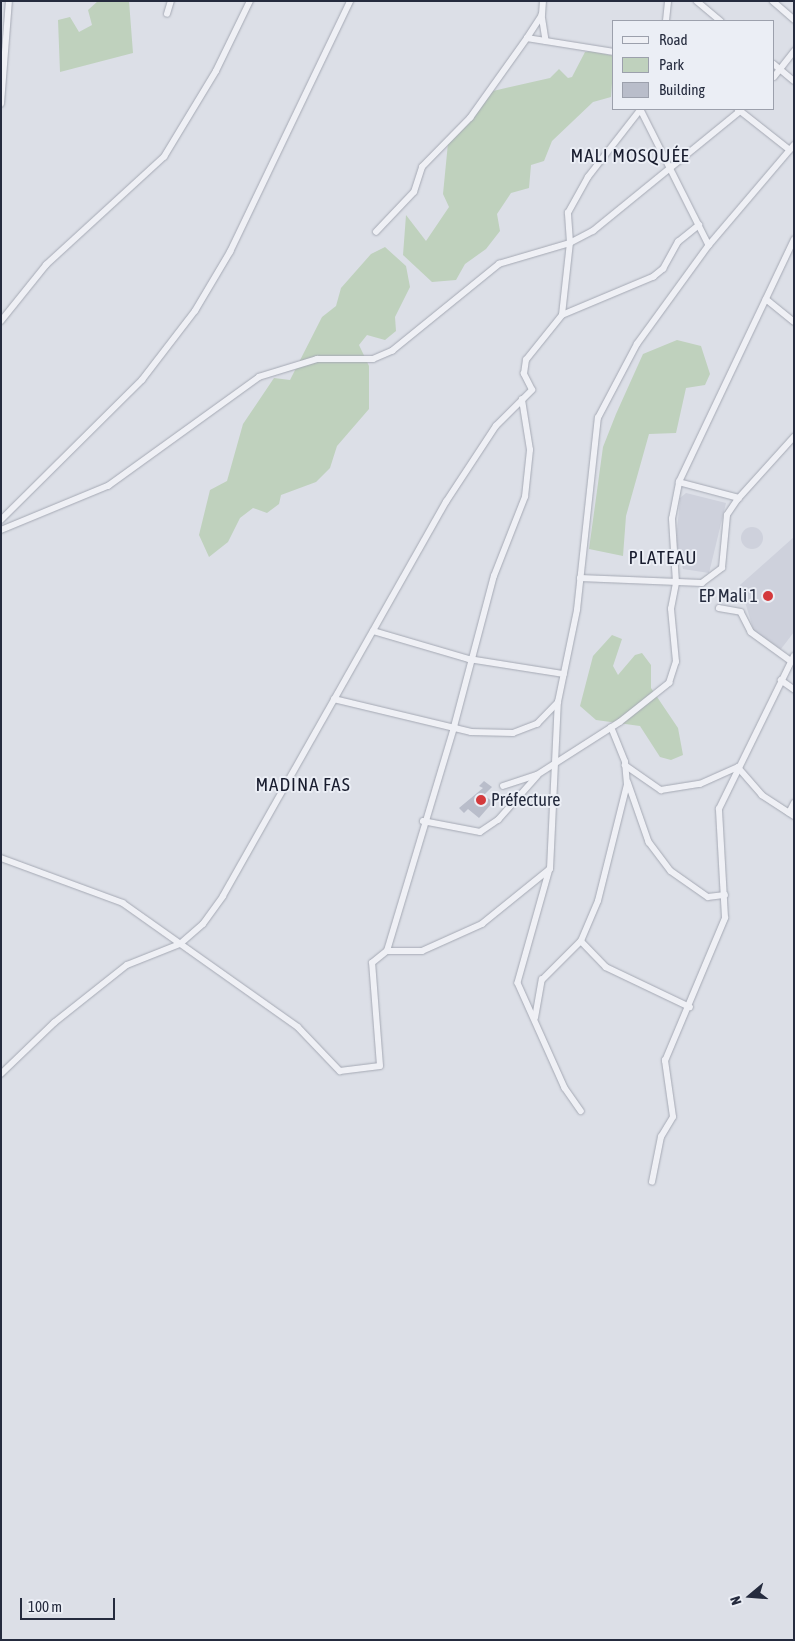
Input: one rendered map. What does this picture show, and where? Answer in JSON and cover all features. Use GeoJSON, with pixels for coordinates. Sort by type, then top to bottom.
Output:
{"type":"FeatureCollection","features":[{"type":"Feature","properties":{"kind":"street"},"geometry":{"type":"LineString","coordinates":[[1,104],[9,1]]}},
{"type":"Feature","properties":{"kind":"street"},"geometry":{"type":"LineString","coordinates":[[167,14],[171,1]]}},
{"type":"Feature","properties":{"kind":"street"},"geometry":{"type":"LineString","coordinates":[[1,321],[46,265],[164,158],[216,71],[250,1]]}},
{"type":"Feature","properties":{"kind":"street"},"geometry":{"type":"LineString","coordinates":[[1,520],[142,380],[195,311],[230,252],[350,1]]}},
{"type":"Feature","properties":{"kind":"street"},"geometry":{"type":"LineString","coordinates":[[543,1],[542,16],[546,41]]}},
{"type":"Feature","properties":{"kind":"street"},"geometry":{"type":"LineString","coordinates":[[666,20],[668,1]]}},
{"type":"Feature","properties":{"kind":"street"},"geometry":{"type":"LineString","coordinates":[[697,1],[720,20]]}},
{"type":"Feature","properties":{"kind":"street"},"geometry":{"type":"LineString","coordinates":[[773,1],[794,19]]}},
{"type":"Feature","properties":{"kind":"street"},"geometry":{"type":"LineString","coordinates":[[376,232],[414,192],[422,167],[470,118],[542,16]]}},
{"type":"Feature","properties":{"kind":"street"},"geometry":{"type":"LineString","coordinates":[[527,38],[612,52]]}},
{"type":"Feature","properties":{"kind":"street"},"geometry":{"type":"LineString","coordinates":[[775,76],[794,51]]}},
{"type":"Feature","properties":{"kind":"street"},"geometry":{"type":"LineString","coordinates":[[775,65],[794,81]]}},
{"type":"Feature","properties":{"kind":"street"},"geometry":{"type":"LineString","coordinates":[[562,315],[570,242],[568,213],[588,177],[640,110]]}},
{"type":"Feature","properties":{"kind":"street"},"geometry":{"type":"LineString","coordinates":[[641,110],[709,244]]}},
{"type":"Feature","properties":{"kind":"street"},"geometry":{"type":"LineString","coordinates":[[1,530],[108,486],[259,377],[317,359],[373,359],[409,338],[499,264],[570,242],[594,230],[671,170],[742,110],[792,148],[709,244],[638,344],[598,418],[580,578],[558,702],[550,870],[518,983],[522,999],[535,1018],[565,1088],[581,1111]]}},
{"type":"Feature","properties":{"kind":"street"},"geometry":{"type":"LineString","coordinates":[[1,1074],[54,1023],[127,965],[180,944],[203,924],[223,896],[446,502],[496,426],[532,390],[524,374],[526,360],[562,315],[653,277],[662,269],[678,242],[699,225]]}},
{"type":"Feature","properties":{"kind":"street"},"geometry":{"type":"LineString","coordinates":[[423,821],[480,832],[498,820],[537,775],[554,761],[611,728],[669,683],[676,662],[671,609],[676,583],[672,519],[680,482],[794,240]]}},
{"type":"Feature","properties":{"kind":"street"},"geometry":{"type":"LineString","coordinates":[[766,299],[794,322]]}},
{"type":"Feature","properties":{"kind":"street"},"geometry":{"type":"LineString","coordinates":[[1,858],[123,903],[298,1027],[340,1070],[380,1066],[372,964],[388,950],[423,821],[454,727],[469,659],[494,576],[525,497],[530,450],[522,400]]}},
{"type":"Feature","properties":{"kind":"street"},"geometry":{"type":"LineString","coordinates":[[580,578],[702,583],[722,568],[727,516],[739,498],[794,437]]}},
{"type":"Feature","properties":{"kind":"street"},"geometry":{"type":"LineString","coordinates":[[680,482],[739,498]]}},
{"type":"Feature","properties":{"kind":"street"},"geometry":{"type":"LineString","coordinates":[[652,1182],[661,1137],[673,1117],[665,1060],[718,942],[726,918],[719,810],[738,767],[792,659],[751,632],[741,612],[719,608]]}},
{"type":"Feature","properties":{"kind":"street"},"geometry":{"type":"LineString","coordinates":[[373,631],[469,659],[564,674]]}},
{"type":"Feature","properties":{"kind":"street"},"geometry":{"type":"LineString","coordinates":[[781,680],[794,689]]}},
{"type":"Feature","properties":{"kind":"street"},"geometry":{"type":"LineString","coordinates":[[334,699],[454,727],[513,733],[537,724],[558,702]]}},
{"type":"Feature","properties":{"kind":"street"},"geometry":{"type":"LineString","coordinates":[[611,728],[625,765],[626,778],[649,842],[672,871],[708,897],[725,895]]}},
{"type":"Feature","properties":{"kind":"street"},"geometry":{"type":"LineString","coordinates":[[625,765],[662,790],[700,784],[738,767]]}},
{"type":"Feature","properties":{"kind":"street"},"geometry":{"type":"LineString","coordinates":[[738,767],[762,795],[791,814],[794,803]]}},
{"type":"Feature","properties":{"kind":"street"},"geometry":{"type":"LineString","coordinates":[[503,786],[537,775]]}},
{"type":"Feature","properties":{"kind":"street"},"geometry":{"type":"LineString","coordinates":[[535,1018],[542,980],[581,941],[596,908],[626,778]]}},
{"type":"Feature","properties":{"kind":"street"},"geometry":{"type":"LineString","coordinates":[[388,950],[422,950],[482,924],[550,870]]}},
{"type":"Feature","properties":{"kind":"street"},"geometry":{"type":"LineString","coordinates":[[581,941],[606,967],[690,1007]]}},
{"type":"Feature","properties":{"kind":"shaded area"},"geometry":{"type":"Polygon","coordinates":[[[686,493],[726,503],[709,573],[683,569],[676,542],[680,498],[686,493]]]}},
{"type":"Feature","properties":{"kind":"shaded area"},"geometry":{"type":"Polygon","coordinates":[[[752,527],[760,530],[763,538],[760,546],[752,549],[744,546],[741,538],[744,530],[752,527]]]}},
{"type":"Feature","properties":{"kind":"shaded area","name":"EP Mali 1"},"geometry":{"type":"Polygon","coordinates":[[[794,537],[794,632],[781,649],[754,632],[740,585],[794,537]]]}},
{"type":"Feature","properties":{"kind":"green space"},"geometry":{"type":"Polygon","coordinates":[[[98,1],[129,1],[133,53],[60,72],[58,20],[70,17],[79,32],[92,25],[88,10],[98,1]]]}},
{"type":"Feature","properties":{"kind":"green space"},"geometry":{"type":"Polygon","coordinates":[[[591,51],[612,56],[611,97],[593,102],[552,141],[544,161],[531,165],[529,188],[511,193],[497,214],[500,231],[486,249],[465,264],[456,280],[432,282],[403,255],[406,215],[426,241],[449,207],[443,194],[448,143],[493,91],[550,78],[559,69],[568,78],[572,77],[585,52],[591,51]]]}},
{"type":"Feature","properties":{"kind":"green space"},"geometry":{"type":"Polygon","coordinates":[[[385,247],[406,266],[410,287],[395,317],[396,331],[385,340],[367,335],[359,345],[369,366],[369,409],[337,446],[330,468],[316,482],[281,495],[279,504],[267,513],[253,508],[240,518],[228,542],[209,557],[199,535],[210,490],[227,481],[243,424],[274,378],[290,380],[322,317],[336,306],[341,288],[371,254],[385,247]]]}},
{"type":"Feature","properties":{"kind":"green space"},"geometry":{"type":"Polygon","coordinates":[[[677,340],[701,346],[710,374],[705,385],[686,388],[676,433],[649,434],[626,516],[623,556],[589,549],[603,447],[616,414],[643,354],[677,340]]]}},
{"type":"Feature","properties":{"kind":"green space"},"geometry":{"type":"Polygon","coordinates":[[[612,635],[622,639],[613,666],[618,675],[635,655],[642,653],[651,665],[651,688],[678,728],[683,755],[671,760],[660,757],[640,726],[596,720],[580,706],[593,656],[612,635]]]}},
{"type":"Feature","properties":{"kind":"building","name":"Préfecture"},"geometry":{"type":"Polygon","coordinates":[[[484,781],[492,787],[484,795],[493,802],[479,818],[468,809],[464,813],[459,808],[483,788],[479,786],[484,781]]]}},
{"type":"Feature","properties":{"kind":"place","name":"EP Mali 1"},"geometry":{"type":"Point","coordinates":[768,596]}},
{"type":"Feature","properties":{"kind":"place","name":"Préfecture"},"geometry":{"type":"Point","coordinates":[481,800]}},
{"type":"Feature","properties":{"kind":"district","name":"MALI MOSQUÉE"},"geometry":{"type":"Point","coordinates":[630,156]}},
{"type":"Feature","properties":{"kind":"district","name":"PLATEAU"},"geometry":{"type":"Point","coordinates":[663,558]}},
{"type":"Feature","properties":{"kind":"district","name":"MADINA FAS"},"geometry":{"type":"Point","coordinates":[303,785]}}]}
